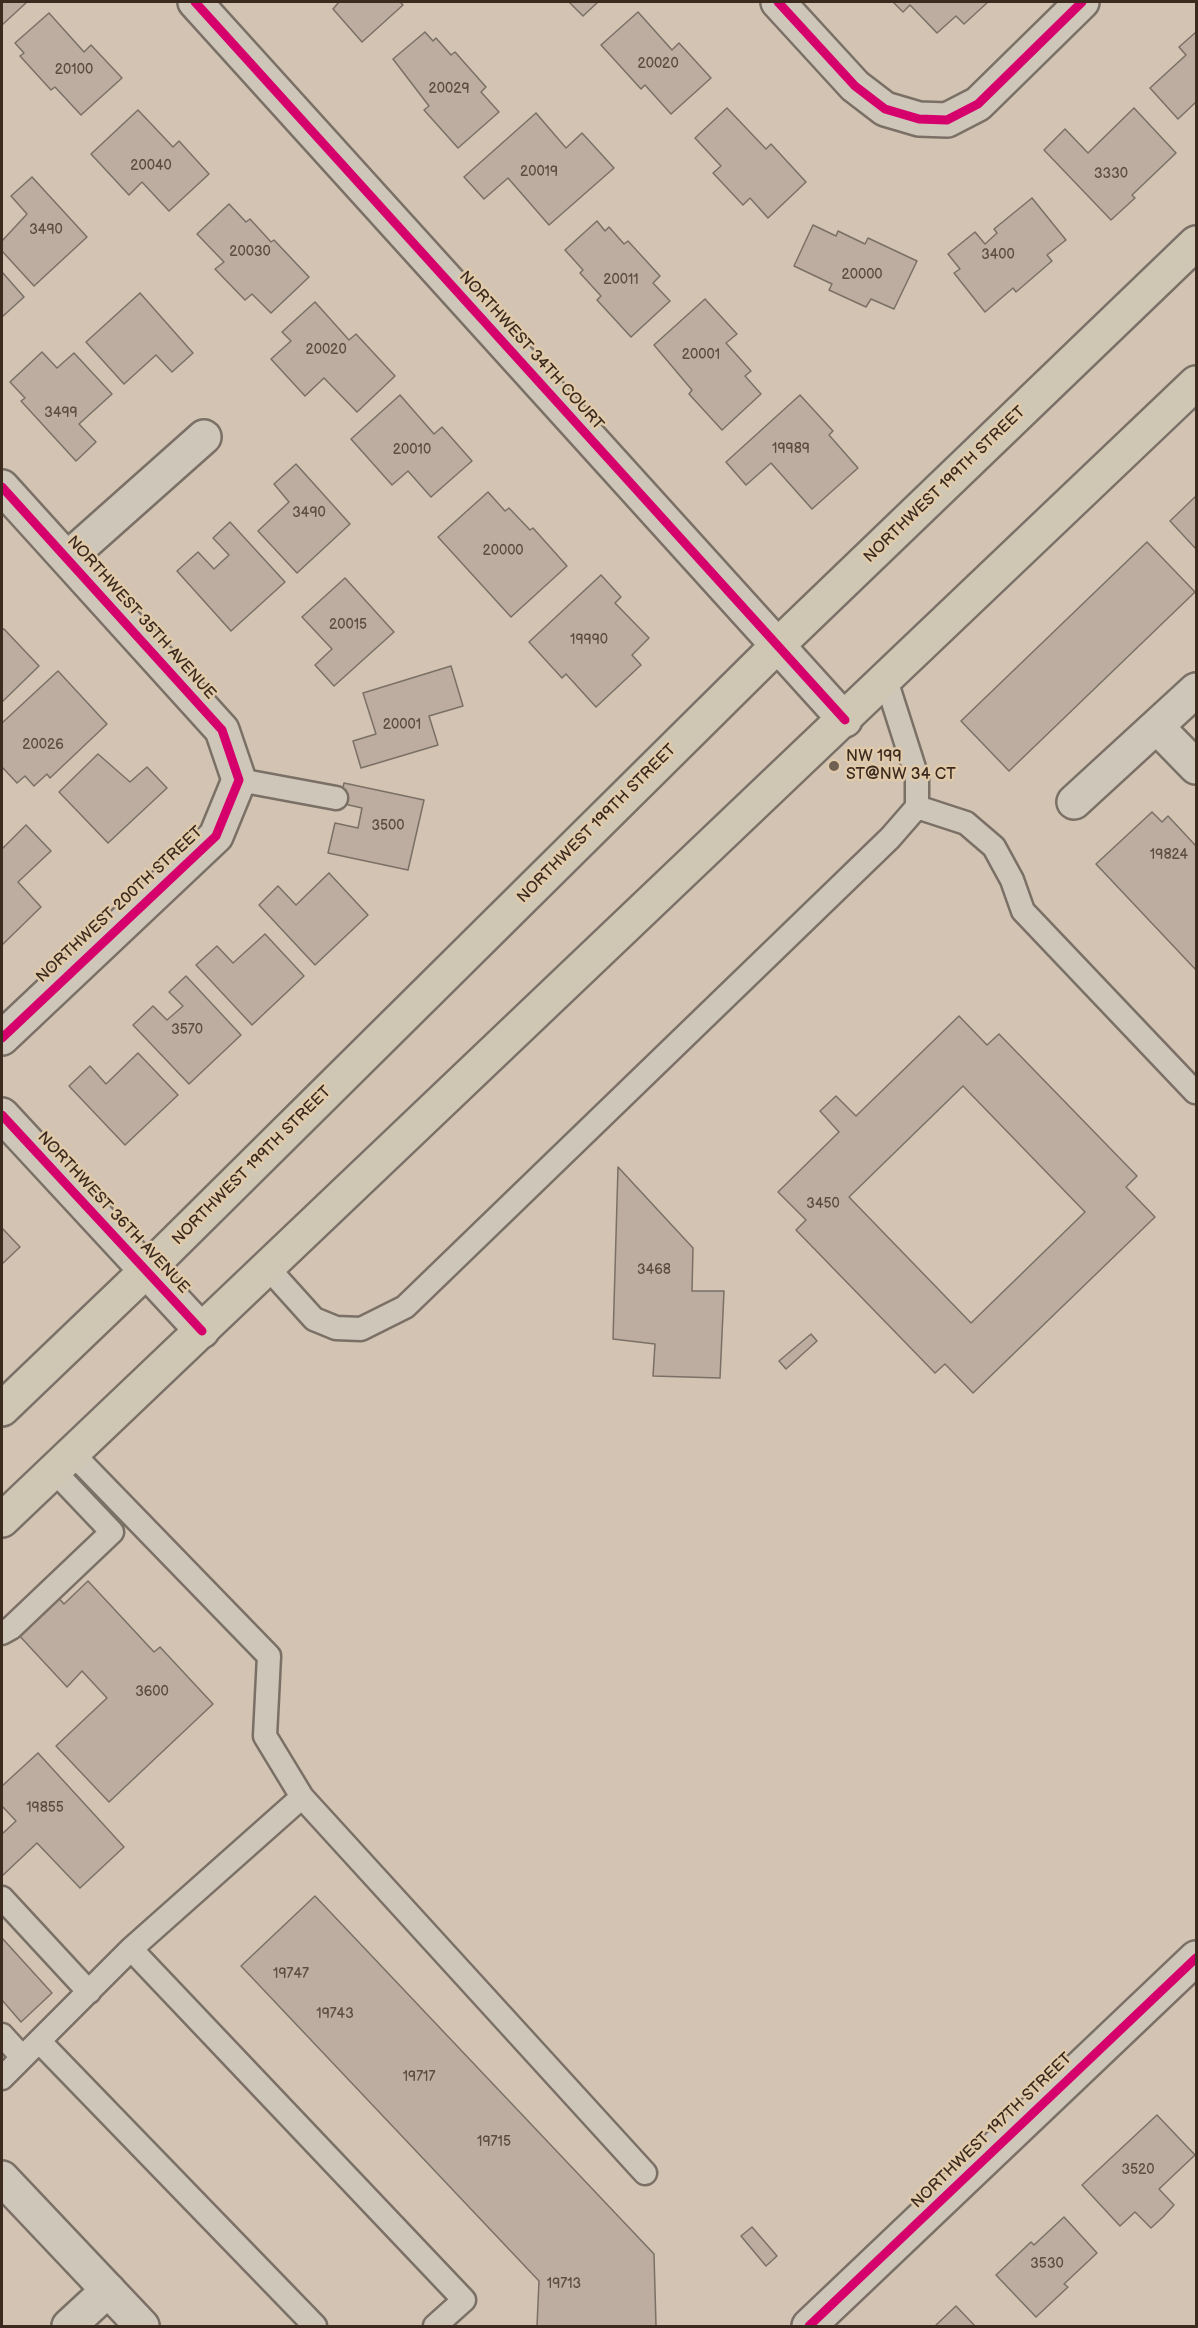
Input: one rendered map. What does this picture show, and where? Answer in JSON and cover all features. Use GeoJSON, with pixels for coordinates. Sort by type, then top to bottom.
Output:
{"type":"FeatureCollection","features":[{"type":"Feature","properties":{"kind":"main road","name":"NORTHWEST 199TH STREET"},"geometry":{"type":"LineString","coordinates":[[2,1410],[147,1270],[777,646],[1197,243]]}},
{"type":"Feature","properties":{"kind":"main road"},"geometry":{"type":"LineString","coordinates":[[2,1520],[1197,383]]}},
{"type":"Feature","properties":{"kind":"street","name":"NORTHWEST 34TH COURT"},"geometry":{"type":"LineString","coordinates":[[195,2],[845,720]]}},
{"type":"Feature","properties":{"kind":"street"},"geometry":{"type":"LineString","coordinates":[[778,2],[855,86],[885,110],[919,119],[947,120],[978,104],[1082,2]]}},
{"type":"Feature","properties":{"kind":"street"},"geometry":{"type":"LineString","coordinates":[[68,558],[204,437]]}},
{"type":"Feature","properties":{"kind":"street","name":"NORTHWEST 35TH AVENUE"},"geometry":{"type":"LineString","coordinates":[[2,487],[222,730],[239,780]]}},
{"type":"Feature","properties":{"kind":"street"},"geometry":{"type":"LineString","coordinates":[[1074,802],[1158,728],[1197,690]]}},
{"type":"Feature","properties":{"kind":"street"},"geometry":{"type":"LineString","coordinates":[[1158,728],[1197,767]]}},
{"type":"Feature","properties":{"kind":"street","name":"NORTHWEST 200TH STREET"},"geometry":{"type":"LineString","coordinates":[[2,1038],[216,836],[239,780]]}},
{"type":"Feature","properties":{"kind":"street","name":"NORTHWEST 36TH AVENUE"},"geometry":{"type":"LineString","coordinates":[[2,1115],[202,1331]]}},
{"type":"Feature","properties":{"kind":"street","name":"NORTHWEST 197TH STREET"},"geometry":{"type":"LineString","coordinates":[[809,2326],[1197,1958]]}},
{"type":"Feature","properties":{"kind":"street"},"geometry":{"type":"LineString","coordinates":[[2,2178],[142,2326]]}},
{"type":"Feature","properties":{"kind":"street"},"geometry":{"type":"LineString","coordinates":[[69,2326],[108,2290]]}},
{"type":"Feature","properties":{"kind":"lane"},"geometry":{"type":"LineString","coordinates":[[268,1268],[314,1319],[336,1328],[361,1329],[405,1307],[890,838],[917,807],[917,777],[886,680]]}},
{"type":"Feature","properties":{"kind":"lane"},"geometry":{"type":"LineString","coordinates":[[239,780],[336,798]]}},
{"type":"Feature","properties":{"kind":"lane"},"geometry":{"type":"LineString","coordinates":[[917,807],[966,824],[994,848],[1012,880],[1023,911],[1195,1092]]}},
{"type":"Feature","properties":{"kind":"lane"},"geometry":{"type":"LineString","coordinates":[[2,1633],[11,1628],[112,1532],[63,1462]]}},
{"type":"Feature","properties":{"kind":"lane"},"geometry":{"type":"LineString","coordinates":[[63,1462],[269,1656],[265,1736],[302,1797],[645,2173]]}},
{"type":"Feature","properties":{"kind":"lane"},"geometry":{"type":"LineString","coordinates":[[2,2078],[131,1949],[302,1797]]}},
{"type":"Feature","properties":{"kind":"lane"},"geometry":{"type":"LineString","coordinates":[[2,1898],[89,1992]]}},
{"type":"Feature","properties":{"kind":"lane"},"geometry":{"type":"LineString","coordinates":[[131,1949],[464,2300],[435,2326]]}},
{"type":"Feature","properties":{"kind":"lane"},"geometry":{"type":"LineString","coordinates":[[2,2035],[22,2057]]}},
{"type":"Feature","properties":{"kind":"lane"},"geometry":{"type":"LineString","coordinates":[[39,2041],[315,2326]]}},
{"type":"Feature","properties":{"kind":"building"},"geometry":{"type":"Polygon","coordinates":[[[2,2],[27,2],[2,25],[2,2]]]}},
{"type":"Feature","properties":{"kind":"building"},"geometry":{"type":"Polygon","coordinates":[[[339,2],[400,2],[403,5],[362,42],[333,9],[339,2]]]}},
{"type":"Feature","properties":{"kind":"building"},"geometry":{"type":"Polygon","coordinates":[[[569,2],[598,2],[583,16],[569,2]]]}},
{"type":"Feature","properties":{"kind":"building"},"geometry":{"type":"Polygon","coordinates":[[[893,2],[988,2],[964,24],[956,16],[937,33],[910,5],[903,12],[893,2]]]}},
{"type":"Feature","properties":{"kind":"building"},"geometry":{"type":"Polygon","coordinates":[[[638,12],[672,50],[679,43],[711,78],[671,114],[645,85],[641,89],[601,45],[638,12]]]}},
{"type":"Feature","properties":{"kind":"building"},"geometry":{"type":"Polygon","coordinates":[[[49,13],[84,52],[91,45],[122,78],[81,115],[55,87],[51,90],[20,56],[24,53],[15,43],[49,13]]]}},
{"type":"Feature","properties":{"kind":"building"},"geometry":{"type":"Polygon","coordinates":[[[425,32],[433,41],[436,38],[451,55],[455,52],[486,87],[481,92],[499,112],[458,148],[424,110],[429,106],[393,59],[425,32]]]}},
{"type":"Feature","properties":{"kind":"building"},"geometry":{"type":"Polygon","coordinates":[[[1196,32],[1196,102],[1178,119],[1150,88],[1186,55],[1179,47],[1196,32]]]}},
{"type":"Feature","properties":{"kind":"building"},"geometry":{"type":"Polygon","coordinates":[[[727,108],[766,149],[771,144],[806,182],[768,218],[750,198],[743,205],[713,173],[721,166],[695,138],[727,108]]]}},
{"type":"Feature","properties":{"kind":"building"},"geometry":{"type":"Polygon","coordinates":[[[1134,108],[1176,153],[1132,195],[1135,198],[1111,220],[1044,150],[1065,129],[1088,153],[1134,108]]]}},
{"type":"Feature","properties":{"kind":"building"},"geometry":{"type":"Polygon","coordinates":[[[138,110],[173,147],[179,141],[209,174],[169,211],[142,182],[129,195],[91,154],[138,110]]]}},
{"type":"Feature","properties":{"kind":"building"},"geometry":{"type":"Polygon","coordinates":[[[536,113],[566,148],[582,133],[614,168],[549,225],[508,178],[484,199],[464,177],[536,113]]]}},
{"type":"Feature","properties":{"kind":"building"},"geometry":{"type":"Polygon","coordinates":[[[32,177],[87,237],[34,286],[2,251],[2,241],[27,214],[11,196],[32,177]]]}},
{"type":"Feature","properties":{"kind":"building"},"geometry":{"type":"Polygon","coordinates":[[[1032,198],[1066,240],[1047,255],[1052,261],[1016,292],[1013,288],[985,312],[954,273],[960,269],[948,254],[975,232],[985,244],[997,233],[994,229],[1032,198]]]}},
{"type":"Feature","properties":{"kind":"building"},"geometry":{"type":"Polygon","coordinates":[[[229,204],[246,222],[250,219],[271,242],[274,240],[309,277],[271,313],[252,294],[245,300],[215,269],[224,262],[197,234],[229,204]]]}},
{"type":"Feature","properties":{"kind":"building"},"geometry":{"type":"Polygon","coordinates":[[[597,221],[605,231],[609,227],[624,244],[628,241],[660,276],[653,283],[670,301],[631,337],[597,300],[601,296],[580,273],[583,270],[565,250],[597,221]]]}},
{"type":"Feature","properties":{"kind":"building"},"geometry":{"type":"Polygon","coordinates":[[[813,225],[836,236],[838,231],[865,244],[868,238],[917,261],[894,309],[871,299],[866,307],[829,290],[832,284],[794,266],[813,225]]]}},
{"type":"Feature","properties":{"kind":"building"},"geometry":{"type":"Polygon","coordinates":[[[2,272],[24,297],[2,317],[2,272]]]}},
{"type":"Feature","properties":{"kind":"building"},"geometry":{"type":"Polygon","coordinates":[[[140,293],[193,353],[172,372],[156,355],[124,384],[86,342],[140,293]]]}},
{"type":"Feature","properties":{"kind":"building"},"geometry":{"type":"Polygon","coordinates":[[[705,299],[737,334],[726,343],[751,371],[745,376],[761,394],[722,430],[689,394],[692,390],[654,345],[705,299]]]}},
{"type":"Feature","properties":{"kind":"building"},"geometry":{"type":"Polygon","coordinates":[[[315,302],[349,340],[356,334],[395,376],[357,412],[324,378],[305,396],[271,359],[291,341],[282,332],[315,302]]]}},
{"type":"Feature","properties":{"kind":"building"},"geometry":{"type":"Polygon","coordinates":[[[42,352],[57,368],[74,353],[112,394],[79,424],[96,442],[76,461],[21,401],[25,398],[10,382],[42,352]]]}},
{"type":"Feature","properties":{"kind":"building"},"geometry":{"type":"Polygon","coordinates":[[[400,395],[434,434],[442,427],[472,461],[431,497],[408,471],[392,485],[351,439],[400,395]]]}},
{"type":"Feature","properties":{"kind":"building"},"geometry":{"type":"Polygon","coordinates":[[[800,395],[833,431],[829,435],[858,468],[812,509],[771,463],[746,485],[726,462],[800,395]]]}},
{"type":"Feature","properties":{"kind":"building"},"geometry":{"type":"Polygon","coordinates":[[[296,464],[350,524],[297,573],[258,531],[289,502],[274,484],[296,464]]]}},
{"type":"Feature","properties":{"kind":"building"},"geometry":{"type":"Polygon","coordinates":[[[488,492],[505,511],[509,508],[530,530],[533,528],[567,566],[511,617],[438,537],[488,492]]]}},
{"type":"Feature","properties":{"kind":"building"},"geometry":{"type":"Polygon","coordinates":[[[1196,496],[1196,549],[1170,521],[1196,496]]]}},
{"type":"Feature","properties":{"kind":"building"},"geometry":{"type":"Polygon","coordinates":[[[230,522],[285,582],[231,631],[177,571],[198,552],[214,569],[229,555],[213,538],[230,522]]]}},
{"type":"Feature","properties":{"kind":"building"},"geometry":{"type":"Polygon","coordinates":[[[1147,542],[1195,592],[1009,771],[961,721],[1147,542]]]}},
{"type":"Feature","properties":{"kind":"building"},"geometry":{"type":"Polygon","coordinates":[[[601,575],[621,597],[615,603],[649,638],[632,655],[641,665],[596,707],[566,674],[562,678],[529,642],[601,575]]]}},
{"type":"Feature","properties":{"kind":"building"},"geometry":{"type":"Polygon","coordinates":[[[345,578],[394,632],[334,686],[315,665],[332,649],[302,617],[345,578]]]}},
{"type":"Feature","properties":{"kind":"building"},"geometry":{"type":"Polygon","coordinates":[[[4,629],[39,666],[2,702],[2,630],[4,629]]]}},
{"type":"Feature","properties":{"kind":"building"},"geometry":{"type":"Polygon","coordinates":[[[451,666],[463,706],[429,716],[438,745],[361,768],[353,741],[376,734],[363,693],[451,666]]]}},
{"type":"Feature","properties":{"kind":"building"},"geometry":{"type":"Polygon","coordinates":[[[58,671],[107,724],[50,778],[47,774],[34,786],[25,776],[17,783],[2,767],[2,723],[58,671]]]}},
{"type":"Feature","properties":{"kind":"building"},"geometry":{"type":"Polygon","coordinates":[[[98,754],[130,782],[147,767],[167,788],[108,843],[59,792],[98,754]]]}},
{"type":"Feature","properties":{"kind":"building"},"geometry":{"type":"Polygon","coordinates":[[[344,783],[424,800],[408,870],[328,853],[335,823],[358,828],[362,808],[340,803],[344,783]]]}},
{"type":"Feature","properties":{"kind":"building"},"geometry":{"type":"Polygon","coordinates":[[[1152,812],[1162,822],[1168,816],[1196,846],[1196,970],[1096,864],[1152,812]]]}},
{"type":"Feature","properties":{"kind":"building"},"geometry":{"type":"Polygon","coordinates":[[[26,825],[51,851],[18,882],[41,907],[2,945],[2,849],[26,825]]]}},
{"type":"Feature","properties":{"kind":"building"},"geometry":{"type":"Polygon","coordinates":[[[329,873],[368,915],[315,965],[259,905],[278,886],[296,905],[329,873]]]}},
{"type":"Feature","properties":{"kind":"building"},"geometry":{"type":"Polygon","coordinates":[[[265,934],[304,976],[252,1025],[196,965],[217,946],[233,963],[265,934]]]}},
{"type":"Feature","properties":{"kind":"building"},"geometry":{"type":"Polygon","coordinates":[[[186,976],[241,1035],[189,1084],[133,1025],[153,1006],[167,1020],[183,1006],[169,992],[186,976]]]}},
{"type":"Feature","properties":{"kind":"building"},"geometry":{"type":"Polygon","coordinates":[[[959,1016],[987,1045],[999,1034],[1137,1176],[1126,1187],[1155,1217],[973,1393],[945,1364],[935,1373],[796,1230],[806,1220],[778,1192],[839,1132],[820,1111],[836,1096],[856,1116],[959,1016]],[[963,1086],[849,1197],[971,1323],[1085,1212],[963,1086]]]}},
{"type":"Feature","properties":{"kind":"building"},"geometry":{"type":"Polygon","coordinates":[[[138,1053],[178,1095],[125,1145],[69,1086],[90,1066],[106,1084],[138,1053]]]}},
{"type":"Feature","properties":{"kind":"building"},"geometry":{"type":"Polygon","coordinates":[[[618,1167],[693,1248],[692,1291],[724,1291],[720,1378],[653,1376],[655,1344],[613,1339],[618,1167]]]}},
{"type":"Feature","properties":{"kind":"building"},"geometry":{"type":"Polygon","coordinates":[[[2,1228],[20,1247],[2,1264],[2,1228]]]}},
{"type":"Feature","properties":{"kind":"building"},"geometry":{"type":"Polygon","coordinates":[[[811,1334],[817,1341],[786,1369],[779,1361],[811,1334]]]}},
{"type":"Feature","properties":{"kind":"building"},"geometry":{"type":"Polygon","coordinates":[[[88,1581],[154,1652],[160,1647],[213,1704],[109,1802],[56,1746],[107,1698],[82,1671],[67,1687],[15,1631],[54,1593],[64,1604],[88,1581]]]}},
{"type":"Feature","properties":{"kind":"building"},"geometry":{"type":"Polygon","coordinates":[[[38,1753],[124,1847],[80,1888],[37,1843],[2,1876],[2,1834],[16,1821],[2,1806],[2,1786],[38,1753]]]}},
{"type":"Feature","properties":{"kind":"building"},"geometry":{"type":"Polygon","coordinates":[[[315,1896],[654,2254],[656,2326],[537,2326],[539,2281],[241,1966],[315,1896]]]}},
{"type":"Feature","properties":{"kind":"building"},"geometry":{"type":"Polygon","coordinates":[[[2,1938],[52,1993],[21,2022],[2,2000],[2,1938]]]}},
{"type":"Feature","properties":{"kind":"building"},"geometry":{"type":"Polygon","coordinates":[[[1157,2115],[1195,2155],[1159,2189],[1174,2205],[1163,2217],[1151,2228],[1135,2212],[1120,2226],[1082,2185],[1157,2115]]]}},
{"type":"Feature","properties":{"kind":"building"},"geometry":{"type":"Polygon","coordinates":[[[1064,2217],[1097,2253],[1064,2284],[1068,2287],[1036,2317],[996,2275],[1031,2242],[1034,2245],[1064,2217]]]}},
{"type":"Feature","properties":{"kind":"building"},"geometry":{"type":"Polygon","coordinates":[[[752,2227],[777,2256],[766,2266],[741,2236],[752,2227]]]}},
{"type":"Feature","properties":{"kind":"building"},"geometry":{"type":"Polygon","coordinates":[[[956,2306],[975,2326],[935,2326],[956,2306]]]}},
{"type":"Feature","properties":{"kind":"cycle path"},"geometry":{"type":"LineString","coordinates":[[195,2],[845,720]]}},
{"type":"Feature","properties":{"kind":"cycle path"},"geometry":{"type":"LineString","coordinates":[[778,2],[855,86],[885,109],[919,119],[947,120],[978,104],[1082,2]]}},
{"type":"Feature","properties":{"kind":"cycle path"},"geometry":{"type":"LineString","coordinates":[[2,487],[222,730],[239,780],[216,836],[2,1038]]}},
{"type":"Feature","properties":{"kind":"cycle path"},"geometry":{"type":"LineString","coordinates":[[2,1115],[202,1331]]}},
{"type":"Feature","properties":{"kind":"cycle path"},"geometry":{"type":"LineString","coordinates":[[809,2326],[1196,1958]]}},
{"type":"Feature","properties":{"kind":"place","name":"NW 199 ST@NW 34 CT"},"geometry":{"type":"Point","coordinates":[834,766]}}]}
